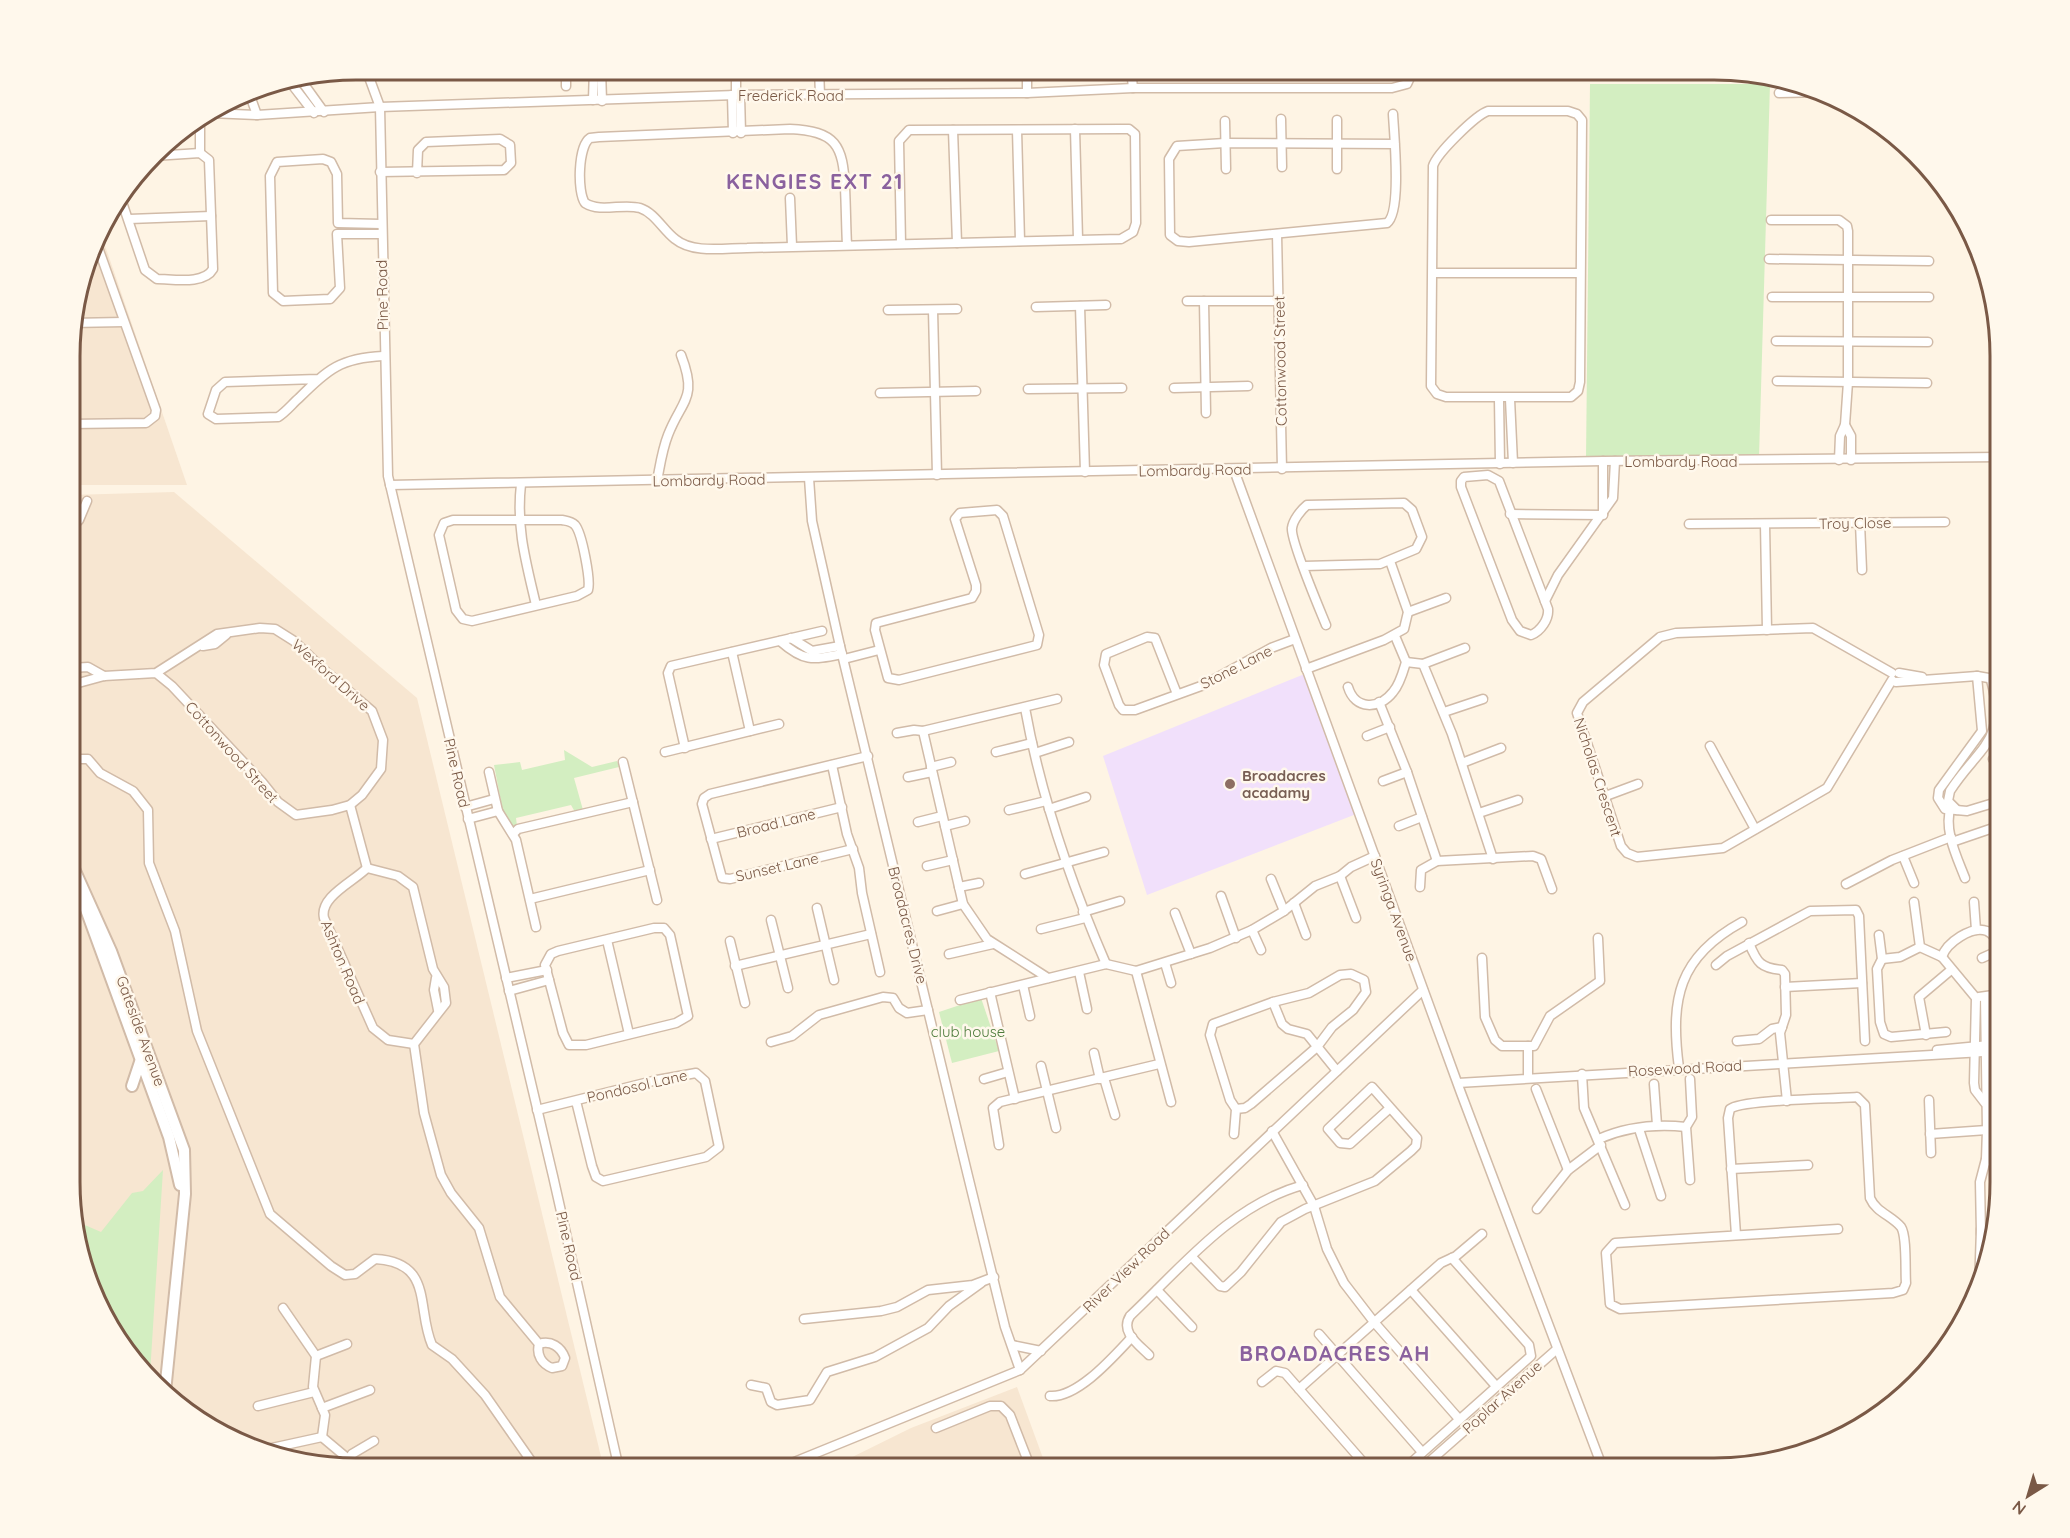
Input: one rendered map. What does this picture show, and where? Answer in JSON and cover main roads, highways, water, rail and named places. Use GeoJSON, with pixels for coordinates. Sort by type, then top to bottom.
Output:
{"type":"FeatureCollection","features":[{"type":"Feature","properties":{"kind":"place","name":"Broadacres acadamy"},"geometry":{"type":"Point","coordinates":[1230,784]}},
{"type":"Feature","properties":{"kind":"district","name":"KENGIES EXT 21"},"geometry":{"type":"Point","coordinates":[815,181]}},
{"type":"Feature","properties":{"kind":"district","name":"BROADACRES AH"},"geometry":{"type":"Point","coordinates":[1335,1353]}},
{"type":"Feature","properties":{"kind":"park label","name":"club house"},"geometry":{"type":"Point","coordinates":[968,1031]}}]}
